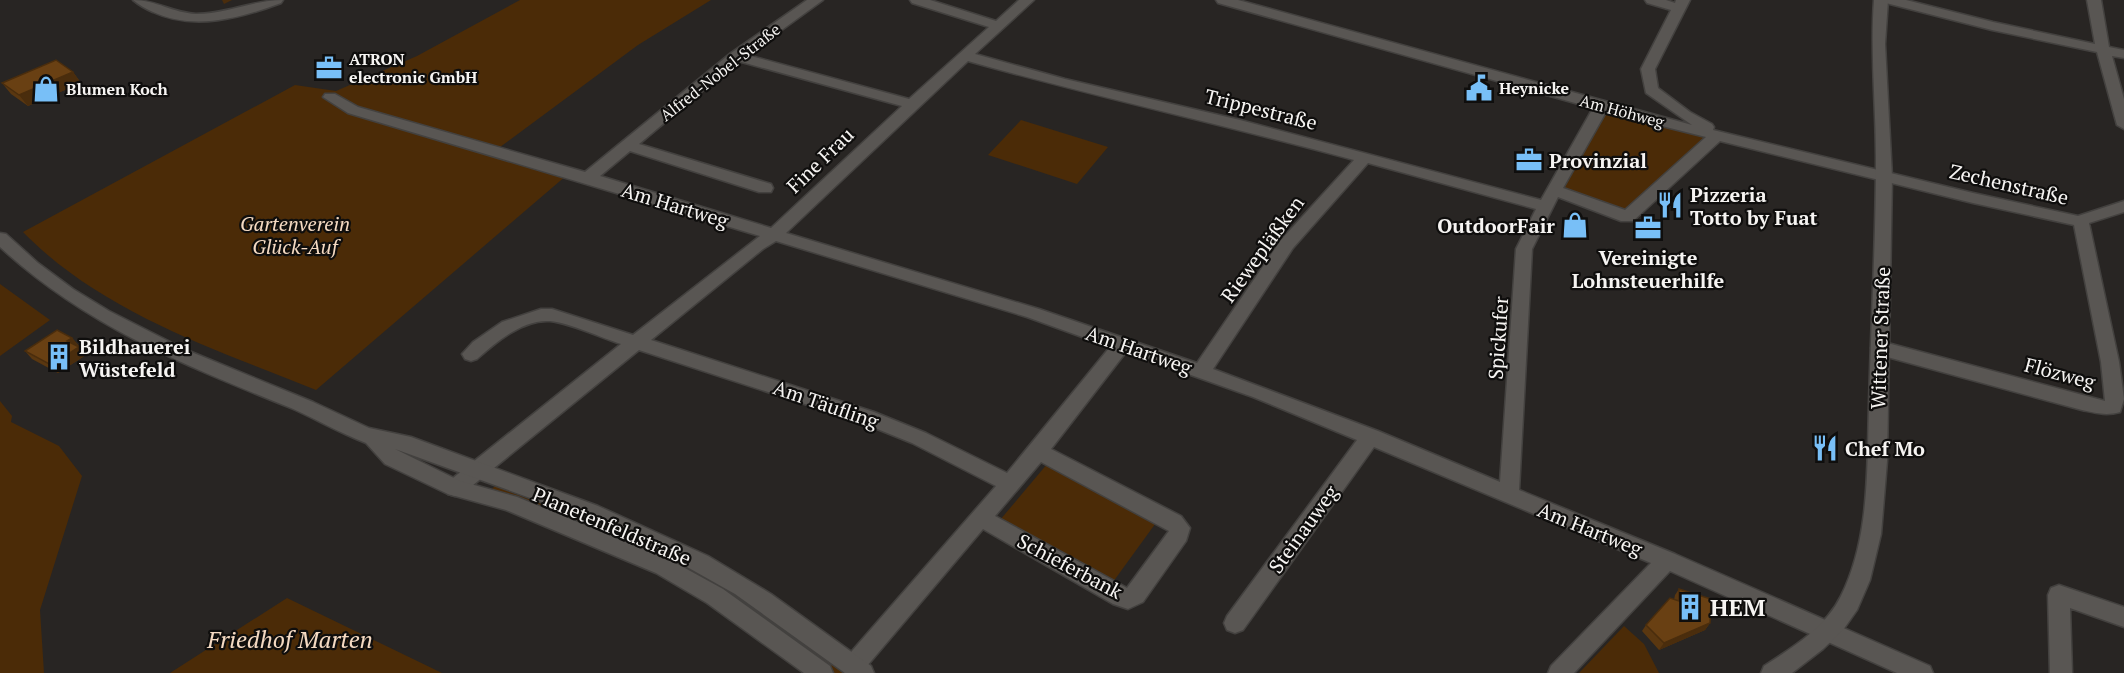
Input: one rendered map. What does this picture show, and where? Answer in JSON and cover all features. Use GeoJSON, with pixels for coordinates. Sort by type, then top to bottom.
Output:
{"type":"FeatureCollection","features":[{"type":"Feature","properties":{"kind":"street"},"geometry":{"type":"LineString","coordinates":[[140,0],[168,13],[190,17],[234,13],[276,0]]}},
{"type":"Feature","properties":{"kind":"street","name":"Alfred-Nobel-Straße"},"geometry":{"type":"LineString","coordinates":[[588,178],[736,56],[816,0]]}},
{"type":"Feature","properties":{"kind":"street"},"geometry":{"type":"LineString","coordinates":[[917,0],[998,26]]}},
{"type":"Feature","properties":{"kind":"street","name":"Fine Frau"},"geometry":{"type":"LineString","coordinates":[[475,470],[757,245],[774,235],[912,104],[1027,0]]}},
{"type":"Feature","properties":{"kind":"street","name":"Am Höhweg"},"geometry":{"type":"LineString","coordinates":[[1223,0],[1634,115],[1884,176]]}},
{"type":"Feature","properties":{"kind":"street"},"geometry":{"type":"LineString","coordinates":[[1555,190],[1627,217],[1657,188],[1724,138],[1651,90],[1648,69],[1681,4],[1652,0]]}},
{"type":"Feature","properties":{"kind":"street","name":"Wittener Straße"},"geometry":{"type":"LineString","coordinates":[[1772,673],[1798,655],[1825,631],[1847,606],[1870,546],[1875,507],[1884,176],[1878,73],[1878,25],[1881,0]]}},
{"type":"Feature","properties":{"kind":"street"},"geometry":{"type":"LineString","coordinates":[[1891,0],[1992,26],[2124,54]]}},
{"type":"Feature","properties":{"kind":"street"},"geometry":{"type":"LineString","coordinates":[[2094,0],[2103,49],[2124,125]]}},
{"type":"Feature","properties":{"kind":"street"},"geometry":{"type":"LineString","coordinates":[[736,56],[912,104]]}},
{"type":"Feature","properties":{"kind":"street","name":"Trippestraße"},"geometry":{"type":"LineString","coordinates":[[965,56],[1062,83],[1235,123],[1545,206]]}},
{"type":"Feature","properties":{"kind":"street","name":"Am Hartweg"},"geometry":{"type":"LineString","coordinates":[[330,97],[353,110],[588,178],[1033,313],[1260,392],[1667,560],[1910,671]]}},
{"type":"Feature","properties":{"kind":"street"},"geometry":{"type":"LineString","coordinates":[[1634,115],[1662,99]]}},
{"type":"Feature","properties":{"kind":"street","name":"Spickufer"},"geometry":{"type":"LineString","coordinates":[[1509,496],[1524,249],[1545,206],[1602,106]]}},
{"type":"Feature","properties":{"kind":"street"},"geometry":{"type":"LineString","coordinates":[[626,145],[765,188]]}},
{"type":"Feature","properties":{"kind":"street","name":"Riewepläßken"},"geometry":{"type":"LineString","coordinates":[[1202,372],[1287,244],[1364,158]]}},
{"type":"Feature","properties":{"kind":"street","name":"Zechenstraße"},"geometry":{"type":"LineString","coordinates":[[1884,176],[2079,221],[2124,206]]}},
{"type":"Feature","properties":{"kind":"street","name":"Flözweg"},"geometry":{"type":"LineString","coordinates":[[1880,348],[2082,404],[2113,407],[2115,403],[2108,351],[2084,226],[2079,221]]}},
{"type":"Feature","properties":{"kind":"street","name":"Planetenfeldstraße"},"geometry":{"type":"LineString","coordinates":[[0,238],[34,270],[72,299],[131,332],[212,369],[310,408],[374,438],[404,442],[619,524],[672,548],[733,582],[858,669]]}},
{"type":"Feature","properties":{"kind":"street"},"geometry":{"type":"LineString","coordinates":[[471,354],[492,336],[543,314],[635,343]]}},
{"type":"Feature","properties":{"kind":"street","name":"Am Täufling"},"geometry":{"type":"LineString","coordinates":[[635,343],[777,386],[867,417],[919,438],[1010,483]]}},
{"type":"Feature","properties":{"kind":"street"},"geometry":{"type":"LineString","coordinates":[[858,669],[1038,451],[1122,344]]}},
{"type":"Feature","properties":{"kind":"street","name":"Steinauweg"},"geometry":{"type":"LineString","coordinates":[[1235,623],[1371,436]]}},
{"type":"Feature","properties":{"kind":"street","name":"Planetenfeldstraße"},"geometry":{"type":"LineString","coordinates":[[374,438],[392,458],[455,488],[510,503],[664,567],[724,602],[822,673]]}},
{"type":"Feature","properties":{"kind":"street","name":"Schieferbank"},"geometry":{"type":"LineString","coordinates":[[981,518],[1120,597],[1128,599],[1135,595],[1179,535],[1180,528],[1174,522],[1038,451]]}},
{"type":"Feature","properties":{"kind":"street"},"geometry":{"type":"LineString","coordinates":[[455,488],[475,470]]}},
{"type":"Feature","properties":{"kind":"street"},"geometry":{"type":"LineString","coordinates":[[1559,673],[1667,560]]}},
{"type":"Feature","properties":{"kind":"street"},"geometry":{"type":"LineString","coordinates":[[2061,673],[2059,595],[2124,617]]}},
{"type":"Feature","properties":{"kind":"green space","name":"Gartenverein Glück-Auf"},"geometry":{"type":"Polygon","coordinates":[[[520,0],[711,0],[638,45],[496,150],[567,175],[316,390],[160,326],[87,285],[23,232],[295,85],[336,91],[417,56],[520,0]]]}},
{"type":"Feature","properties":{"kind":"green space"},"geometry":{"type":"Polygon","coordinates":[[[1602,106],[1716,136],[1627,217],[1555,190],[1602,106]]]}},
{"type":"Feature","properties":{"kind":"green space"},"geometry":{"type":"Polygon","coordinates":[[[1021,120],[1108,147],[1077,184],[988,155],[1021,120]]]}},
{"type":"Feature","properties":{"kind":"green space"},"geometry":{"type":"Polygon","coordinates":[[[0,284],[50,320],[0,356],[0,284]]]}},
{"type":"Feature","properties":{"kind":"green space"},"geometry":{"type":"Polygon","coordinates":[[[0,401],[12,416],[11,422],[59,446],[82,476],[40,610],[44,673],[0,673],[0,401]]]}},
{"type":"Feature","properties":{"kind":"green space"},"geometry":{"type":"Polygon","coordinates":[[[1048,463],[1158,520],[1113,582],[1000,520],[1048,463]]]}},
{"type":"Feature","properties":{"kind":"green space"},"geometry":{"type":"Polygon","coordinates":[[[495,486],[577,518],[596,521],[672,553],[666,561],[491,490],[495,486]]]}},
{"type":"Feature","properties":{"kind":"green space","name":"Friedhof Marten"},"geometry":{"type":"Polygon","coordinates":[[[287,598],[442,673],[170,673],[287,598]]]}},
{"type":"Feature","properties":{"kind":"green space"},"geometry":{"type":"Polygon","coordinates":[[[764,610],[851,673],[833,673],[757,617],[764,610]]]}},
{"type":"Feature","properties":{"kind":"green space"},"geometry":{"type":"Polygon","coordinates":[[[1624,626],[1644,644],[1659,673],[1579,673],[1624,626]]]}},
{"type":"Feature","properties":{"kind":"building"},"geometry":{"type":"Polygon","coordinates":[[[56,60],[73,72],[19,95],[2,83],[56,60]]]}},
{"type":"Feature","properties":{"kind":"building"},"geometry":{"type":"Polygon","coordinates":[[[57,330],[72,338],[67,341],[79,347],[51,365],[25,351],[57,330]]]}},
{"type":"Feature","properties":{"kind":"building","name":"HEM"},"geometry":{"type":"Polygon","coordinates":[[[1679,589],[1711,599],[1710,623],[1664,643],[1646,625],[1670,598],[1679,601],[1679,589]]]}},
{"type":"Feature","properties":{"kind":"place","name":"ATRON electronic GmbH"},"geometry":{"type":"Point","coordinates":[329,68]}},
{"type":"Feature","properties":{"kind":"place","name":"Heynicke"},"geometry":{"type":"Point","coordinates":[1479,88]}},
{"type":"Feature","properties":{"kind":"place","name":"Blumen Koch"},"geometry":{"type":"Point","coordinates":[46,89]}},
{"type":"Feature","properties":{"kind":"place","name":"Provinzial"},"geometry":{"type":"Point","coordinates":[1529,160]}},
{"type":"Feature","properties":{"kind":"place","name":"Pizzeria Totto by Fuat"},"geometry":{"type":"Point","coordinates":[1670,205]}},
{"type":"Feature","properties":{"kind":"place","name":"OutdoorFair"},"geometry":{"type":"Point","coordinates":[1575,225]}},
{"type":"Feature","properties":{"kind":"place","name":"Vereinigte Lohnsteuerhilfe"},"geometry":{"type":"Point","coordinates":[1648,228]}},
{"type":"Feature","properties":{"kind":"place","name":"Bildhauerei Wüstefeld"},"geometry":{"type":"Point","coordinates":[59,357]}},
{"type":"Feature","properties":{"kind":"place","name":"Chef Mo"},"geometry":{"type":"Point","coordinates":[1825,448]}},
{"type":"Feature","properties":{"kind":"place","name":"HEM"},"geometry":{"type":"Point","coordinates":[1690,607]}}]}
